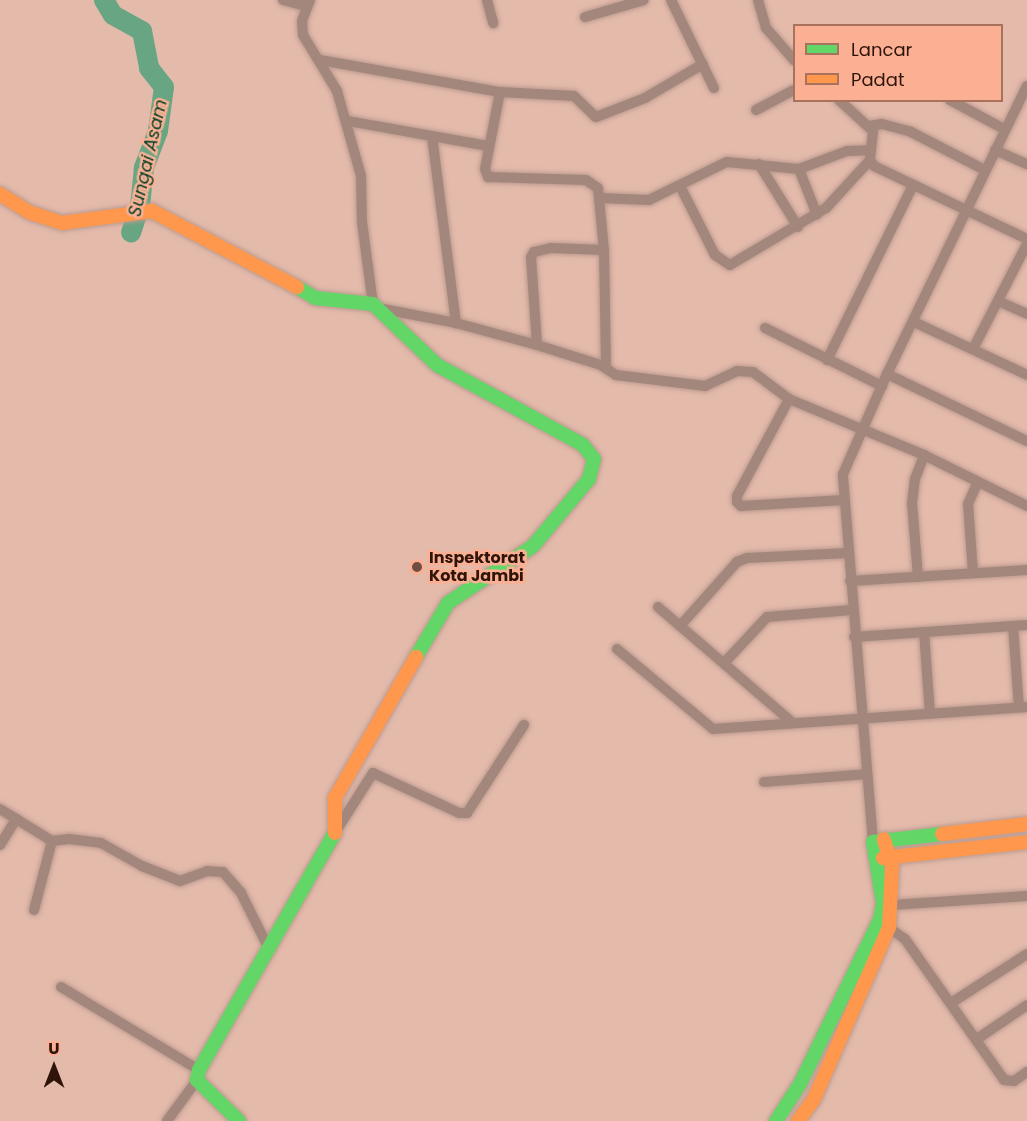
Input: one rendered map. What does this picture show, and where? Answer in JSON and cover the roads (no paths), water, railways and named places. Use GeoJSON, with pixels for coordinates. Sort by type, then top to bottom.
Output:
{"type":"FeatureCollection","features":[{"type":"Feature","properties":{"kind":"street"},"geometry":{"type":"LineString","coordinates":[[283,0],[307,3],[303,35],[320,60],[348,122],[361,176],[362,222],[375,306],[401,335],[437,365],[583,444],[594,459],[589,479],[533,546],[448,603],[350,767],[335,798],[336,831]]}},
{"type":"Feature","properties":{"kind":"street"},"geometry":{"type":"LineString","coordinates":[[487,0],[493,23]]}},
{"type":"Feature","properties":{"kind":"street"},"geometry":{"type":"LineString","coordinates":[[585,17],[644,0]]}},
{"type":"Feature","properties":{"kind":"street"},"geometry":{"type":"LineString","coordinates":[[671,0],[714,87]]}},
{"type":"Feature","properties":{"kind":"street"},"geometry":{"type":"LineString","coordinates":[[758,0],[766,28],[793,58]]}},
{"type":"Feature","properties":{"kind":"street"},"geometry":{"type":"LineString","coordinates":[[320,60],[500,92],[578,98],[596,117],[645,98],[703,64]]}},
{"type":"Feature","properties":{"kind":"street"},"geometry":{"type":"LineString","coordinates":[[798,1121],[814,1099],[892,905],[884,858],[872,825],[854,637],[843,474],[860,431],[914,322],[1004,129],[1022,106],[1027,86]]}},
{"type":"Feature","properties":{"kind":"street"},"geometry":{"type":"LineString","coordinates":[[756,110],[793,91]]}},
{"type":"Feature","properties":{"kind":"street"},"geometry":{"type":"LineString","coordinates":[[500,92],[485,169],[489,177],[586,180],[598,188],[604,250],[606,368]]}},
{"type":"Feature","properties":{"kind":"street"},"geometry":{"type":"LineString","coordinates":[[680,186],[715,255],[724,264],[798,227],[817,214],[870,155],[873,137],[869,126],[841,102]]}},
{"type":"Feature","properties":{"kind":"street"},"geometry":{"type":"LineString","coordinates":[[954,102],[1004,129]]}},
{"type":"Feature","properties":{"kind":"street"},"geometry":{"type":"LineString","coordinates":[[348,122],[489,146]]}},
{"type":"Feature","properties":{"kind":"street"},"geometry":{"type":"LineString","coordinates":[[869,126],[882,124],[911,132],[986,170]]}},
{"type":"Feature","properties":{"kind":"street"},"geometry":{"type":"LineString","coordinates":[[432,136],[456,323]]}},
{"type":"Feature","properties":{"kind":"street"},"geometry":{"type":"LineString","coordinates":[[995,150],[1027,164]]}},
{"type":"Feature","properties":{"kind":"street"},"geometry":{"type":"LineString","coordinates":[[599,198],[649,200],[727,162],[799,169],[847,151],[870,155],[913,185],[1027,239]]}},
{"type":"Feature","properties":{"kind":"street"},"geometry":{"type":"LineString","coordinates":[[759,164],[798,227]]}},
{"type":"Feature","properties":{"kind":"street"},"geometry":{"type":"LineString","coordinates":[[799,169],[817,214]]}},
{"type":"Feature","properties":{"kind":"street"},"geometry":{"type":"LineString","coordinates":[[827,360],[913,185]]}},
{"type":"Feature","properties":{"kind":"street"},"geometry":{"type":"LineString","coordinates":[[0,194],[31,213],[62,223],[134,211],[152,212],[256,263],[315,298],[375,306],[456,323],[537,345],[606,368],[616,375],[705,386],[743,370],[753,372],[789,399],[860,431],[924,455],[1027,506]]}},
{"type":"Feature","properties":{"kind":"street"},"geometry":{"type":"LineString","coordinates":[[973,349],[1027,244]]}},
{"type":"Feature","properties":{"kind":"street"},"geometry":{"type":"LineString","coordinates":[[537,345],[531,257],[534,252],[551,248],[604,250]]}},
{"type":"Feature","properties":{"kind":"street"},"geometry":{"type":"LineString","coordinates":[[998,301],[1027,314]]}},
{"type":"Feature","properties":{"kind":"street"},"geometry":{"type":"LineString","coordinates":[[914,322],[1027,375]]}},
{"type":"Feature","properties":{"kind":"street"},"geometry":{"type":"LineString","coordinates":[[765,328],[882,386]]}},
{"type":"Feature","properties":{"kind":"street"},"geometry":{"type":"LineString","coordinates":[[887,374],[1027,441]]}},
{"type":"Feature","properties":{"kind":"street"},"geometry":{"type":"LineString","coordinates":[[789,399],[736,496],[737,502],[741,506],[844,500]]}},
{"type":"Feature","properties":{"kind":"street"},"geometry":{"type":"LineString","coordinates":[[918,577],[912,503],[915,479],[924,455]]}},
{"type":"Feature","properties":{"kind":"street"},"geometry":{"type":"LineString","coordinates":[[973,573],[968,504],[978,482]]}},
{"type":"Feature","properties":{"kind":"street"},"geometry":{"type":"LineString","coordinates":[[680,626],[737,562],[848,553]]}},
{"type":"Feature","properties":{"kind":"street"},"geometry":{"type":"LineString","coordinates":[[850,581],[1027,570]]}},
{"type":"Feature","properties":{"kind":"street"},"geometry":{"type":"LineString","coordinates":[[658,607],[793,723]]}},
{"type":"Feature","properties":{"kind":"street"},"geometry":{"type":"LineString","coordinates":[[724,663],[767,617],[852,610]]}},
{"type":"Feature","properties":{"kind":"street"},"geometry":{"type":"LineString","coordinates":[[854,637],[1027,625]]}},
{"type":"Feature","properties":{"kind":"street"},"geometry":{"type":"LineString","coordinates":[[617,649],[713,729],[1023,707],[1013,626]]}},
{"type":"Feature","properties":{"kind":"street"},"geometry":{"type":"LineString","coordinates":[[924,632],[930,714]]}},
{"type":"Feature","properties":{"kind":"street"},"geometry":{"type":"LineString","coordinates":[[167,1121],[198,1075],[268,947],[373,773],[459,813],[467,813],[524,724]]}},
{"type":"Feature","properties":{"kind":"street"},"geometry":{"type":"LineString","coordinates":[[764,782],[867,774]]}},
{"type":"Feature","properties":{"kind":"street"},"geometry":{"type":"LineString","coordinates":[[0,809],[52,841],[69,839],[101,843],[142,866],[180,881],[207,871],[223,872],[241,894],[268,947]]}},
{"type":"Feature","properties":{"kind":"street"},"geometry":{"type":"LineString","coordinates":[[0,845],[16,819]]}},
{"type":"Feature","properties":{"kind":"street"},"geometry":{"type":"LineString","coordinates":[[878,840],[1027,824]]}},
{"type":"Feature","properties":{"kind":"street"},"geometry":{"type":"LineString","coordinates":[[986,827],[988,845]]}},
{"type":"Feature","properties":{"kind":"street"},"geometry":{"type":"LineString","coordinates":[[34,910],[52,841]]}},
{"type":"Feature","properties":{"kind":"street"},"geometry":{"type":"LineString","coordinates":[[884,858],[1027,842]]}},
{"type":"Feature","properties":{"kind":"street"},"geometry":{"type":"LineString","coordinates":[[883,926],[884,858]]}},
{"type":"Feature","properties":{"kind":"street"},"geometry":{"type":"LineString","coordinates":[[892,905],[1027,896]]}},
{"type":"Feature","properties":{"kind":"street"},"geometry":{"type":"LineString","coordinates":[[883,926],[905,939],[1004,1080],[1014,1081],[1027,1072]]}},
{"type":"Feature","properties":{"kind":"street"},"geometry":{"type":"LineString","coordinates":[[951,1003],[1027,954]]}},
{"type":"Feature","properties":{"kind":"street"},"geometry":{"type":"LineString","coordinates":[[776,1121],[800,1084],[870,955]]}},
{"type":"Feature","properties":{"kind":"street"},"geometry":{"type":"LineString","coordinates":[[61,987],[198,1075],[239,1121]]}},
{"type":"Feature","properties":{"kind":"street"},"geometry":{"type":"LineString","coordinates":[[977,1039],[1027,1005]]}},
{"type":"Feature","properties":{"kind":"waterway","name":"Sungai Asam"},"geometry":{"type":"LineString","coordinates":[[104,0],[113,15],[142,31],[149,68],[164,87],[158,131],[144,168],[140,205],[131,233]]}},
{"type":"Feature","properties":{"kind":"place","name":"Inspektorat Kota Jambi"},"geometry":{"type":"Point","coordinates":[417,567]}}]}
